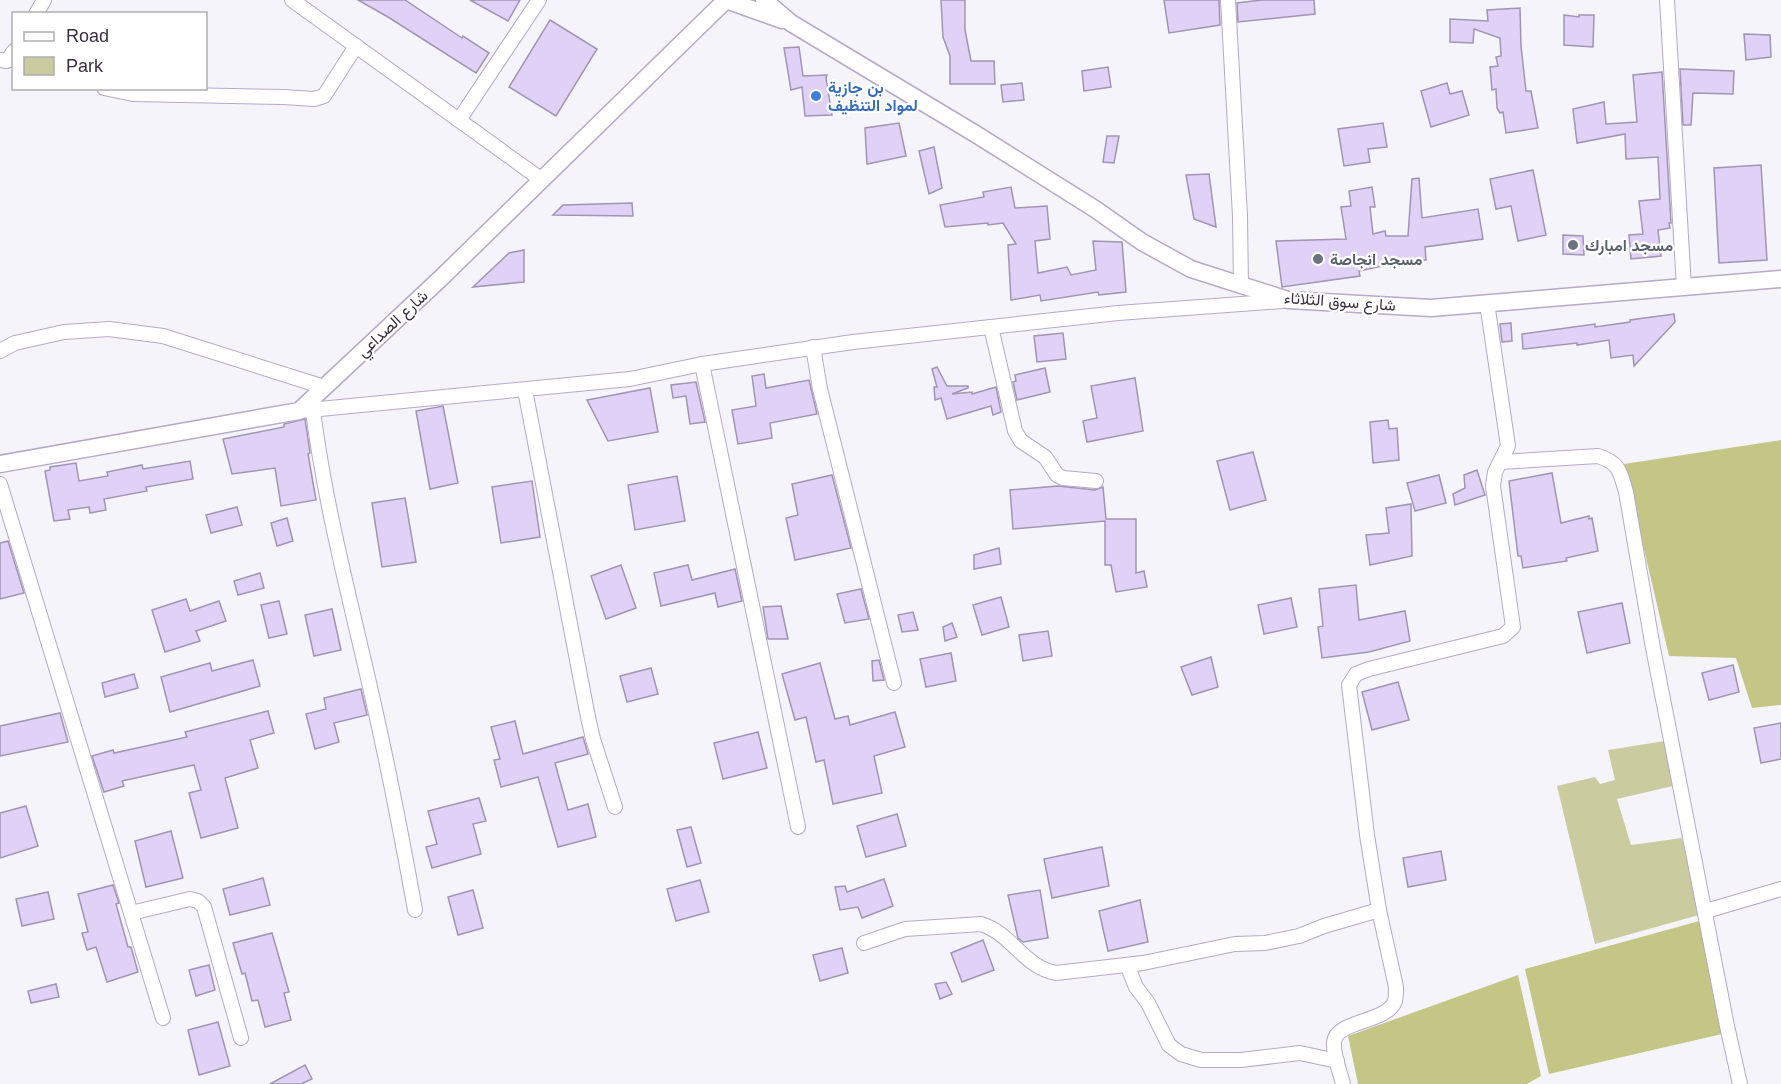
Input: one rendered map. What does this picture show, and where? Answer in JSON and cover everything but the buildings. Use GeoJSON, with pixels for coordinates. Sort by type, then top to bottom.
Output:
{"type":"FeatureCollection","features":[{"type":"Feature","properties":{"kind":"street"},"geometry":{"type":"LineString","coordinates":[[292,0],[542,180]]}},
{"type":"Feature","properties":{"kind":"street"},"geometry":{"type":"LineString","coordinates":[[703,23],[706,0]]}},
{"type":"Feature","properties":{"kind":"street"},"geometry":{"type":"LineString","coordinates":[[720,0],[726,0],[791,23]]}},
{"type":"Feature","properties":{"kind":"street","name":"شارع الصداعي"},"geometry":{"type":"LineString","coordinates":[[306,411],[324,387],[441,278],[726,0]]}},
{"type":"Feature","properties":{"kind":"street"},"geometry":{"type":"LineString","coordinates":[[764,0],[791,23]]}},
{"type":"Feature","properties":{"kind":"street"},"geometry":{"type":"LineString","coordinates":[[1228,0],[1240,216],[1240,286]]}},
{"type":"Feature","properties":{"kind":"street"},"geometry":{"type":"LineString","coordinates":[[1667,0],[1684,287]]}},
{"type":"Feature","properties":{"kind":"street"},"geometry":{"type":"LineString","coordinates":[[459,120],[534,2]]}},
{"type":"Feature","properties":{"kind":"street","name":"شارع سوق الثلاثاء"},"geometry":{"type":"LineString","coordinates":[[791,23],[965,127],[1095,209],[1142,242],[1191,269],[1288,300],[1431,308],[1781,279]]}},
{"type":"Feature","properties":{"kind":"street"},"geometry":{"type":"LineString","coordinates":[[116,90],[133,93],[314,99],[324,96],[356,46]]}},
{"type":"Feature","properties":{"kind":"street"},"geometry":{"type":"LineString","coordinates":[[0,464],[306,411],[630,380],[702,364],[813,347],[1118,313],[1288,300]]}},
{"type":"Feature","properties":{"kind":"street"},"geometry":{"type":"LineString","coordinates":[[1343,1084],[1334,1043],[1336,1036],[1343,1030],[1386,1012],[1396,1000],[1396,987],[1379,910],[1361,792],[1349,685],[1356,674],[1369,669],[1503,636],[1513,627],[1493,486],[1500,462],[1508,446],[1487,303]]}},
{"type":"Feature","properties":{"kind":"street"},"geometry":{"type":"LineString","coordinates":[[991,327],[1015,430],[1021,441],[1045,458],[1057,475],[1063,478],[1096,481]]}},
{"type":"Feature","properties":{"kind":"street"},"geometry":{"type":"LineString","coordinates":[[0,351],[15,343],[64,332],[109,329],[163,336],[324,387]]}},
{"type":"Feature","properties":{"kind":"street"},"geometry":{"type":"LineString","coordinates":[[813,347],[820,388],[894,683]]}},
{"type":"Feature","properties":{"kind":"street"},"geometry":{"type":"LineString","coordinates":[[702,364],[798,827]]}},
{"type":"Feature","properties":{"kind":"street"},"geometry":{"type":"LineString","coordinates":[[525,390],[586,708],[593,739],[615,807]]}},
{"type":"Feature","properties":{"kind":"street"},"geometry":{"type":"LineString","coordinates":[[306,411],[319,456],[375,710],[415,910]]}},
{"type":"Feature","properties":{"kind":"street"},"geometry":{"type":"LineString","coordinates":[[1500,462],[1598,456],[1611,460],[1619,470],[1626,492],[1653,648],[1740,1084]]}},
{"type":"Feature","properties":{"kind":"street"},"geometry":{"type":"LineString","coordinates":[[0,484],[164,1018]]}},
{"type":"Feature","properties":{"kind":"street"},"geometry":{"type":"LineString","coordinates":[[1706,911],[1781,889]]}},
{"type":"Feature","properties":{"kind":"street"},"geometry":{"type":"LineString","coordinates":[[131,913],[190,899],[198,900],[204,907],[241,1038]]}},
{"type":"Feature","properties":{"kind":"street"},"geometry":{"type":"LineString","coordinates":[[864,943],[905,929],[981,924],[992,927],[1036,966],[1047,972],[1056,973],[1127,965],[1235,944],[1265,943],[1299,936],[1379,910]]}},
{"type":"Feature","properties":{"kind":"street"},"geometry":{"type":"LineString","coordinates":[[1127,965],[1136,987],[1148,1003],[1169,1045],[1181,1054],[1201,1060],[1231,1060],[1300,1053],[1337,1061]]}},
{"type":"Feature","properties":{"kind":"green space"},"geometry":{"type":"Polygon","coordinates":[[[1781,440],[1781,705],[1752,708],[1736,658],[1669,656],[1624,464],[1781,440]]]}},
{"type":"Feature","properties":{"kind":"green space"},"geometry":{"type":"Polygon","coordinates":[[[1665,741],[1673,786],[1617,799],[1631,845],[1682,838],[1699,915],[1595,944],[1557,786],[1595,777],[1600,784],[1615,780],[1608,750],[1665,741]]]}},
{"type":"Feature","properties":{"kind":"green space"},"geometry":{"type":"Polygon","coordinates":[[[1703,920],[1722,1034],[1549,1074],[1525,969],[1703,920]]]}},
{"type":"Feature","properties":{"kind":"green space"},"geometry":{"type":"Polygon","coordinates":[[[1518,975],[1541,1076],[1527,1084],[1358,1084],[1348,1036],[1518,975]]]}},
{"type":"Feature","properties":{"kind":"place","name":"بن جازية لمواد التنظيف"},"geometry":{"type":"Point","coordinates":[816,96]}},
{"type":"Feature","properties":{"kind":"place","name":"مسجد امبارك"},"geometry":{"type":"Point","coordinates":[1573,245]}},
{"type":"Feature","properties":{"kind":"place","name":"مسجد انجاصة"},"geometry":{"type":"Point","coordinates":[1318,259]}}]}
